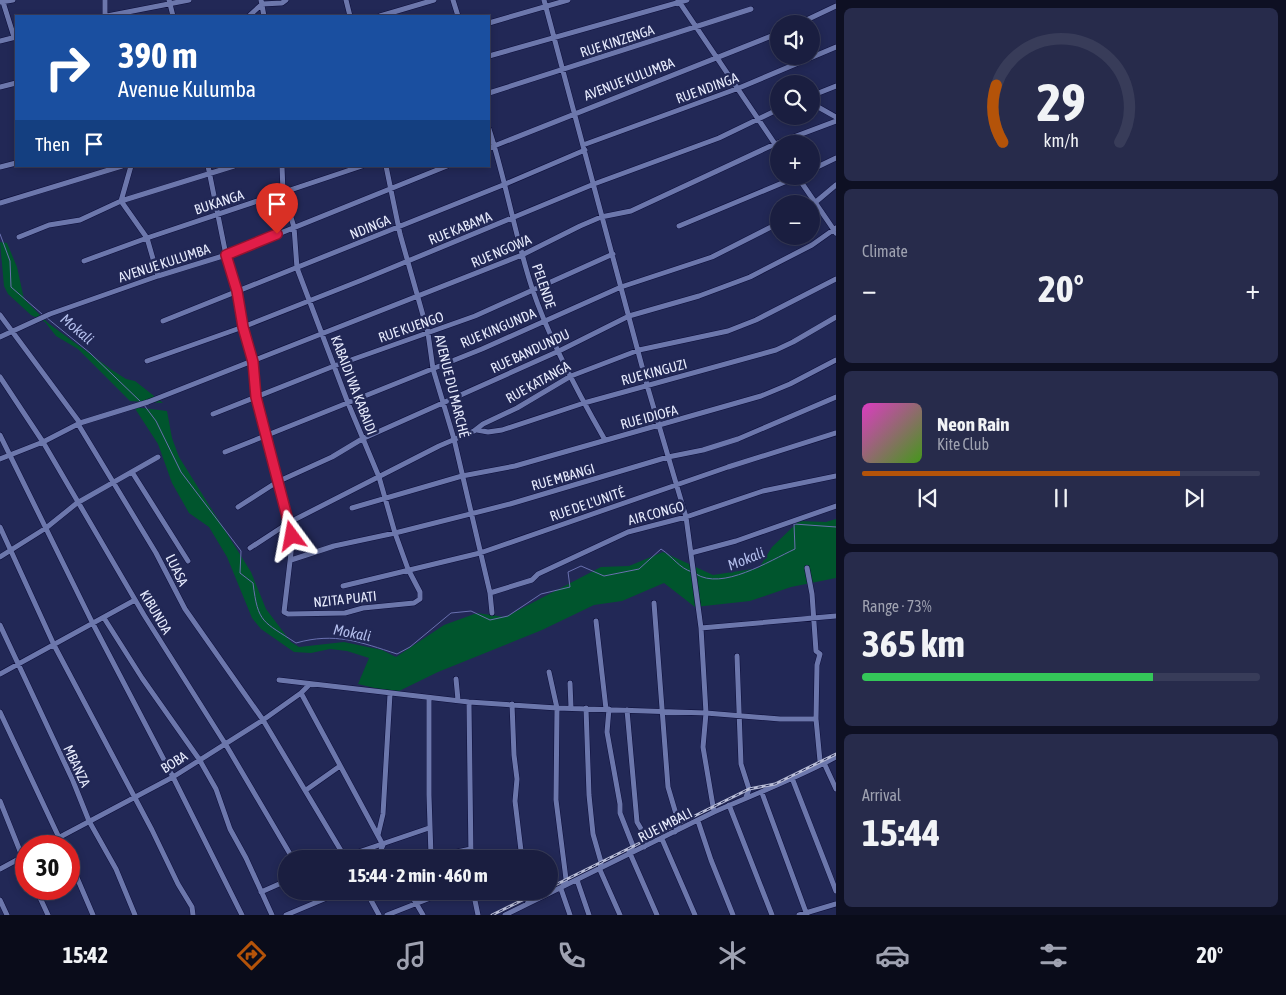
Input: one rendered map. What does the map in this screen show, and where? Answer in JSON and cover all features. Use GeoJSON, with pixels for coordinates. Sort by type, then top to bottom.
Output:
{"type":"FeatureCollection","features":[{"type":"Feature","properties":{"kind":"street"},"geometry":{"type":"LineString","coordinates":[[0,41],[15,37],[1,2],[13,0]]}},
{"type":"Feature","properties":{"kind":"street"},"geometry":{"type":"LineString","coordinates":[[105,0],[106,15]]}},
{"type":"Feature","properties":{"kind":"street"},"geometry":{"type":"LineString","coordinates":[[111,15],[170,2],[189,0]]}},
{"type":"Feature","properties":{"kind":"street"},"geometry":{"type":"LineString","coordinates":[[261,2],[282,3],[286,0]]}},
{"type":"Feature","properties":{"kind":"street"},"geometry":{"type":"LineString","coordinates":[[346,0],[350,15]]}},
{"type":"Feature","properties":{"kind":"street"},"geometry":{"type":"LineString","coordinates":[[383,15],[434,0]]}},
{"type":"Feature","properties":{"kind":"street"},"geometry":{"type":"LineString","coordinates":[[454,0],[458,15]]}},
{"type":"Feature","properties":{"kind":"street"},"geometry":{"type":"LineString","coordinates":[[544,0],[594,184],[601,217],[614,254],[647,385],[686,517],[701,628],[706,713],[702,748],[714,812]]}},
{"type":"Feature","properties":{"kind":"street"},"geometry":{"type":"LineString","coordinates":[[490,23],[568,0]]}},
{"type":"Feature","properties":{"kind":"street"},"geometry":{"type":"LineString","coordinates":[[490,56],[687,0]]}},
{"type":"Feature","properties":{"kind":"street"},"geometry":{"type":"LineString","coordinates":[[678,1],[770,136]]}},
{"type":"Feature","properties":{"kind":"street"},"geometry":{"type":"LineString","coordinates":[[170,2],[173,15]]}},
{"type":"Feature","properties":{"kind":"street"},"geometry":{"type":"LineString","coordinates":[[251,15],[261,2]]}},
{"type":"Feature","properties":{"kind":"street"},"geometry":{"type":"LineString","coordinates":[[261,2],[264,15]]}},
{"type":"Feature","properties":{"kind":"street"},"geometry":{"type":"LineString","coordinates":[[817,15],[836,6]]}},
{"type":"Feature","properties":{"kind":"street","name":"RUE KINZENGA"},"geometry":{"type":"LineString","coordinates":[[490,93],[751,9]]}},
{"type":"Feature","properties":{"kind":"street","name":"AVENUE KULUMBA"},"geometry":{"type":"LineString","coordinates":[[492,147],[575,112],[770,36]]}},
{"type":"Feature","properties":{"kind":"street","name":"RUE NDINGA"},"geometry":{"type":"LineString","coordinates":[[584,148],[739,88],[836,47]]}},
{"type":"Feature","properties":{"kind":"street"},"geometry":{"type":"LineString","coordinates":[[0,87],[15,83]]}},
{"type":"Feature","properties":{"kind":"street"},"geometry":{"type":"LineString","coordinates":[[820,92],[836,86]]}},
{"type":"Feature","properties":{"kind":"street"},"geometry":{"type":"LineString","coordinates":[[820,109],[836,119]]}},
{"type":"Feature","properties":{"kind":"street","name":"RUE KABAMA"},"geometry":{"type":"LineString","coordinates":[[147,361],[243,327],[594,184],[719,138],[770,113]]}},
{"type":"Feature","properties":{"kind":"street","name":"RUE NGOWA"},"geometry":{"type":"LineString","coordinates":[[797,135],[836,119]]}},
{"type":"Feature","properties":{"kind":"street","name":"RUE NGOWA"},"geometry":{"type":"LineString","coordinates":[[0,459],[43,442],[79,424],[171,393],[253,362],[321,332],[418,297],[522,255],[601,217],[630,210],[770,146]]}},
{"type":"Feature","properties":{"kind":"street","name":"PELENDE"},"geometry":{"type":"LineString","coordinates":[[492,147],[522,255],[544,321],[584,403],[605,440]]}},
{"type":"Feature","properties":{"kind":"street","name":"NDINGA"},"geometry":{"type":"LineString","coordinates":[[163,321],[503,185],[584,148]]}},
{"type":"Feature","properties":{"kind":"street"},"geometry":{"type":"LineString","coordinates":[[820,166],[836,158]]}},
{"type":"Feature","properties":{"kind":"street"},"geometry":{"type":"LineString","coordinates":[[0,167],[15,163]]}},
{"type":"Feature","properties":{"kind":"street"},"geometry":{"type":"LineString","coordinates":[[0,203],[119,167]]}},
{"type":"Feature","properties":{"kind":"street"},"geometry":{"type":"LineString","coordinates":[[121,201],[131,167]]}},
{"type":"Feature","properties":{"kind":"street","name":"NZITA PUATI"},"geometry":{"type":"LineString","coordinates":[[208,167],[220,214],[226,255],[237,291],[243,327],[253,362],[256,397],[290,522],[292,536],[291,560],[284,612],[288,614],[345,613],[363,608],[414,603]]}},
{"type":"Feature","properties":{"kind":"street"},"geometry":{"type":"LineString","coordinates":[[19,237],[49,225],[80,220],[121,201],[231,167]]}},
{"type":"Feature","properties":{"kind":"street","name":"KABAIDI WA KABAIDI"},"geometry":{"type":"LineString","coordinates":[[282,167],[283,192],[294,227],[297,268],[362,439],[379,477],[395,533],[408,569],[421,596],[414,603]]}},
{"type":"Feature","properties":{"kind":"street","name":"BUKANGA"},"geometry":{"type":"LineString","coordinates":[[84,262],[147,238],[359,167]]}},
{"type":"Feature","properties":{"kind":"street","name":"AVENUE DU MARCHÉ"},"geometry":{"type":"LineString","coordinates":[[386,167],[408,261],[428,333],[433,369],[454,439],[490,593],[492,613]]}},
{"type":"Feature","properties":{"kind":"street","name":"AVENUE KULUMBA"},"geometry":{"type":"LineString","coordinates":[[0,337],[50,314],[158,276],[226,255],[444,167]]}},
{"type":"Feature","properties":{"kind":"street"},"geometry":{"type":"LineString","coordinates":[[679,226],[779,185]]}},
{"type":"Feature","properties":{"kind":"street"},"geometry":{"type":"LineString","coordinates":[[820,200],[836,185]]}},
{"type":"Feature","properties":{"kind":"street"},"geometry":{"type":"LineString","coordinates":[[121,201],[147,238],[158,276]]}},
{"type":"Feature","properties":{"kind":"street"},"geometry":{"type":"LineString","coordinates":[[820,212],[835,230]]}},
{"type":"Feature","properties":{"kind":"street","name":"RUE KINGUNDA"},"geometry":{"type":"LineString","coordinates":[[225,452],[433,369],[621,287],[712,257],[770,228]]}},
{"type":"Feature","properties":{"kind":"street","name":"RUE BANDUNDU"},"geometry":{"type":"LineString","coordinates":[[238,507],[278,482],[332,457],[362,439],[560,351],[629,316],[699,296],[750,277],[812,245],[835,230]]}},
{"type":"Feature","properties":{"kind":"street","name":"RUE KUENGO"},"geometry":{"type":"LineString","coordinates":[[212,414],[334,366],[475,316],[614,254]]}},
{"type":"Feature","properties":{"kind":"street","name":"RUE KATANGA"},"geometry":{"type":"LineString","coordinates":[[250,548],[290,522],[454,439],[474,432],[483,424],[517,408],[571,376],[639,350],[728,331],[756,320],[836,279]]}},
{"type":"Feature","properties":{"kind":"street","name":"LUASA"},"geometry":{"type":"LineString","coordinates":[[0,316],[79,424],[113,484],[156,553],[185,609],[263,720],[342,850]]}},
{"type":"Feature","properties":{"kind":"street","name":"RUE KINGUZI"},"geometry":{"type":"LineString","coordinates":[[474,432],[479,429],[488,432],[502,430],[584,403],[776,350],[836,317]]}},
{"type":"Feature","properties":{"kind":"street","name":"RUE IDIOFA"},"geometry":{"type":"LineString","coordinates":[[352,508],[462,476],[515,466],[761,396],[790,384],[836,360]]}},
{"type":"Feature","properties":{"kind":"street","name":"KIBUNDA"},"geometry":{"type":"LineString","coordinates":[[0,377],[43,442],[135,600],[226,745],[288,850]]}},
{"type":"Feature","properties":{"kind":"street","name":"RUE MBANGI"},"geometry":{"type":"LineString","coordinates":[[291,560],[334,546],[470,514],[668,457],[738,439],[836,397]]}},
{"type":"Feature","properties":{"kind":"street","name":"RUE DE L'UNITÉ"},"geometry":{"type":"LineString","coordinates":[[343,586],[480,553],[676,485],[836,434]]}},
{"type":"Feature","properties":{"kind":"street"},"geometry":{"type":"LineString","coordinates":[[0,435],[93,624],[174,777],[242,915]]}},
{"type":"Feature","properties":{"kind":"street"},"geometry":{"type":"LineString","coordinates":[[0,557],[46,528],[77,503],[158,457]]}},
{"type":"Feature","properties":{"kind":"street"},"geometry":{"type":"LineString","coordinates":[[132,472],[188,561]]}},
{"type":"Feature","properties":{"kind":"street","name":"AIR CONGO"},"geometry":{"type":"LineString","coordinates":[[490,593],[532,580],[538,574],[628,532],[686,517],[763,491],[836,476]]}},
{"type":"Feature","properties":{"kind":"street"},"geometry":{"type":"LineString","coordinates":[[691,553],[736,541],[836,506]]}},
{"type":"Feature","properties":{"kind":"street"},"geometry":{"type":"LineString","coordinates":[[0,528],[54,644],[192,908],[192,915]]}},
{"type":"Feature","properties":{"kind":"street"},"geometry":{"type":"LineString","coordinates":[[806,568],[816,651],[820,654],[817,665],[816,719],[820,761],[824,763],[836,789]]}},
{"type":"Feature","properties":{"kind":"street"},"geometry":{"type":"LineString","coordinates":[[0,674],[135,600]]}},
{"type":"Feature","properties":{"kind":"street"},"geometry":{"type":"LineString","coordinates":[[654,603],[668,787],[679,824],[675,833]]}},
{"type":"Feature","properties":{"kind":"street"},"geometry":{"type":"LineString","coordinates":[[701,628],[836,616]]}},
{"type":"Feature","properties":{"kind":"street"},"geometry":{"type":"LineString","coordinates":[[104,618],[147,685],[200,759],[216,789],[230,829],[272,915]]}},
{"type":"Feature","properties":{"kind":"street"},"geometry":{"type":"LineString","coordinates":[[596,621],[608,709],[607,732],[620,813],[633,846],[629,850],[657,915]]}},
{"type":"Feature","properties":{"kind":"street","name":"MBANZA"},"geometry":{"type":"LineString","coordinates":[[0,625],[73,781],[89,821],[116,869],[135,915]]}},
{"type":"Feature","properties":{"kind":"street"},"geometry":{"type":"LineString","coordinates":[[737,656],[741,764],[749,789],[746,797]]}},
{"type":"Feature","properties":{"kind":"street"},"geometry":{"type":"LineString","coordinates":[[549,672],[557,708],[556,800],[566,879],[561,888],[570,915]]}},
{"type":"Feature","properties":{"kind":"street"},"geometry":{"type":"LineString","coordinates":[[456,679],[458,700]]}},
{"type":"Feature","properties":{"kind":"street"},"geometry":{"type":"LineString","coordinates":[[279,680],[469,702],[557,708],[706,713],[739,717],[816,719]]}},
{"type":"Feature","properties":{"kind":"street"},"geometry":{"type":"LineString","coordinates":[[570,683],[571,708]]}},
{"type":"Feature","properties":{"kind":"street","name":"BOBA"},"geometry":{"type":"LineString","coordinates":[[63,835],[174,777],[263,720],[301,694],[310,684]]}},
{"type":"Feature","properties":{"kind":"street"},"geometry":{"type":"LineString","coordinates":[[301,694],[378,835],[383,845],[381,850]]}},
{"type":"Feature","properties":{"kind":"street"},"geometry":{"type":"LineString","coordinates":[[378,835],[382,824],[390,694]]}},
{"type":"Feature","properties":{"kind":"street"},"geometry":{"type":"LineString","coordinates":[[429,698],[431,850]]}},
{"type":"Feature","properties":{"kind":"street"},"geometry":{"type":"LineString","coordinates":[[465,850],[471,849],[469,702]]}},
{"type":"Feature","properties":{"kind":"street"},"geometry":{"type":"LineString","coordinates":[[512,704],[517,779],[515,801],[521,850]]}},
{"type":"Feature","properties":{"kind":"street"},"geometry":{"type":"LineString","coordinates":[[586,708],[589,795],[593,834],[600,862],[600,870],[620,915]]}},
{"type":"Feature","properties":{"kind":"street"},"geometry":{"type":"LineString","coordinates":[[627,710],[637,822],[647,839],[644,848]]}},
{"type":"Feature","properties":{"kind":"street"},"geometry":{"type":"LineString","coordinates":[[0,712],[56,835]]}},
{"type":"Feature","properties":{"kind":"street","name":"RUE IMBALI"},"geometry":{"type":"LineString","coordinates":[[509,914],[631,855],[714,812],[746,797],[762,793],[836,756]]}},
{"type":"Feature","properties":{"kind":"street"},"geometry":{"type":"LineString","coordinates":[[306,790],[340,766]]}},
{"type":"Feature","properties":{"kind":"street"},"geometry":{"type":"LineString","coordinates":[[792,778],[836,891]]}},
{"type":"Feature","properties":{"kind":"street"},"geometry":{"type":"LineString","coordinates":[[762,793],[807,914]]}},
{"type":"Feature","properties":{"kind":"street"},"geometry":{"type":"LineString","coordinates":[[0,801],[15,835]]}},
{"type":"Feature","properties":{"kind":"street"},"geometry":{"type":"LineString","coordinates":[[729,805],[772,915]]}},
{"type":"Feature","properties":{"kind":"street"},"geometry":{"type":"LineString","coordinates":[[698,821],[733,915]]}},
{"type":"Feature","properties":{"kind":"street"},"geometry":{"type":"LineString","coordinates":[[368,850],[429,828]]}},
{"type":"Feature","properties":{"kind":"street"},"geometry":{"type":"LineString","coordinates":[[662,839],[695,915]]}},
{"type":"Feature","properties":{"kind":"street"},"geometry":{"type":"LineString","coordinates":[[0,869],[15,861]]}},
{"type":"Feature","properties":{"kind":"street"},"geometry":{"type":"LineString","coordinates":[[577,880],[589,915]]}},
{"type":"Feature","properties":{"kind":"street"},"geometry":{"type":"LineString","coordinates":[[80,885],[93,915]]}},
{"type":"Feature","properties":{"kind":"street"},"geometry":{"type":"LineString","coordinates":[[261,892],[278,885]]}},
{"type":"Feature","properties":{"kind":"street"},"geometry":{"type":"LineString","coordinates":[[0,900],[7,915]]}},
{"type":"Feature","properties":{"kind":"street"},"geometry":{"type":"LineString","coordinates":[[41,900],[48,915]]}},
{"type":"Feature","properties":{"kind":"street"},"geometry":{"type":"LineString","coordinates":[[286,915],[326,900]]}},
{"type":"Feature","properties":{"kind":"street"},"geometry":{"type":"LineString","coordinates":[[371,900],[379,915]]}},
{"type":"Feature","properties":{"kind":"street"},"geometry":{"type":"LineString","coordinates":[[415,900],[424,915]]}},
{"type":"Feature","properties":{"kind":"street"},"geometry":{"type":"LineString","coordinates":[[387,915],[425,900]]}},
{"type":"Feature","properties":{"kind":"street"},"geometry":{"type":"LineString","coordinates":[[475,900],[478,915]]}},
{"type":"Feature","properties":{"kind":"street"},"geometry":{"type":"LineString","coordinates":[[527,904],[529,900]]}},
{"type":"Feature","properties":{"kind":"street"},"geometry":{"type":"LineString","coordinates":[[799,915],[836,904]]}},
{"type":"Feature","properties":{"kind":"street"},"geometry":{"type":"LineString","coordinates":[[301,909],[304,915]]}},
{"type":"Feature","properties":{"kind":"green space"},"geometry":{"type":"Polygon","coordinates":[[[0,242],[7,243],[17,267],[24,299],[48,323],[112,370],[126,379],[135,381],[163,403],[130,401],[78,349],[56,336],[45,322],[31,315],[8,294],[4,286],[0,242]]]}},
{"type":"Feature","properties":{"kind":"green space"},"geometry":{"type":"Polygon","coordinates":[[[134,407],[167,411],[172,438],[179,457],[251,572],[266,609],[291,642],[299,647],[344,642],[382,650],[396,657],[444,625],[477,613],[505,617],[601,567],[629,566],[663,552],[713,575],[759,568],[772,547],[799,521],[826,522],[836,519],[836,578],[791,587],[750,601],[695,607],[664,583],[622,601],[594,605],[542,630],[438,672],[395,693],[358,684],[369,658],[347,651],[330,649],[311,653],[294,652],[261,629],[252,618],[227,557],[209,527],[189,513],[172,483],[158,444],[134,407]]]}},
{"type":"Feature","properties":{"kind":"waterway","name":"Mokali"},"geometry":{"type":"LineString","coordinates":[[0,234],[10,261],[11,287],[42,314]]}},
{"type":"Feature","properties":{"kind":"waterway","name":"Mokali"},"geometry":{"type":"LineString","coordinates":[[47,318],[90,353],[141,402]]}},
{"type":"Feature","properties":{"kind":"waterway","name":"Mokali"},"geometry":{"type":"LineString","coordinates":[[144,405],[156,421],[181,472],[241,551],[240,573],[253,583],[260,614],[269,625],[296,643],[323,638],[335,638],[359,642],[397,654],[410,647],[451,613],[471,611],[490,620],[508,616],[541,594],[570,587],[568,572],[581,566],[604,576],[639,569],[661,549],[683,568],[692,572]]}},
{"type":"Feature","properties":{"kind":"waterway","name":"Mokali"},"geometry":{"type":"LineString","coordinates":[[696,574],[707,578],[732,577],[759,567],[795,549],[794,524],[836,527]]}},
{"type":"Feature","properties":{"kind":"railway"},"geometry":{"type":"LineString","coordinates":[[558,884],[749,789],[775,784],[836,754]]}},
{"type":"Feature","properties":{"kind":"railway"},"geometry":{"type":"LineString","coordinates":[[492,915],[523,900]]}},
{"type":"Feature","properties":{"kind":"route"},"geometry":{"type":"LineString","coordinates":[[277,234],[226,255],[237,291],[243,327],[253,362],[256,397],[290,522],[292,536]]}}]}
